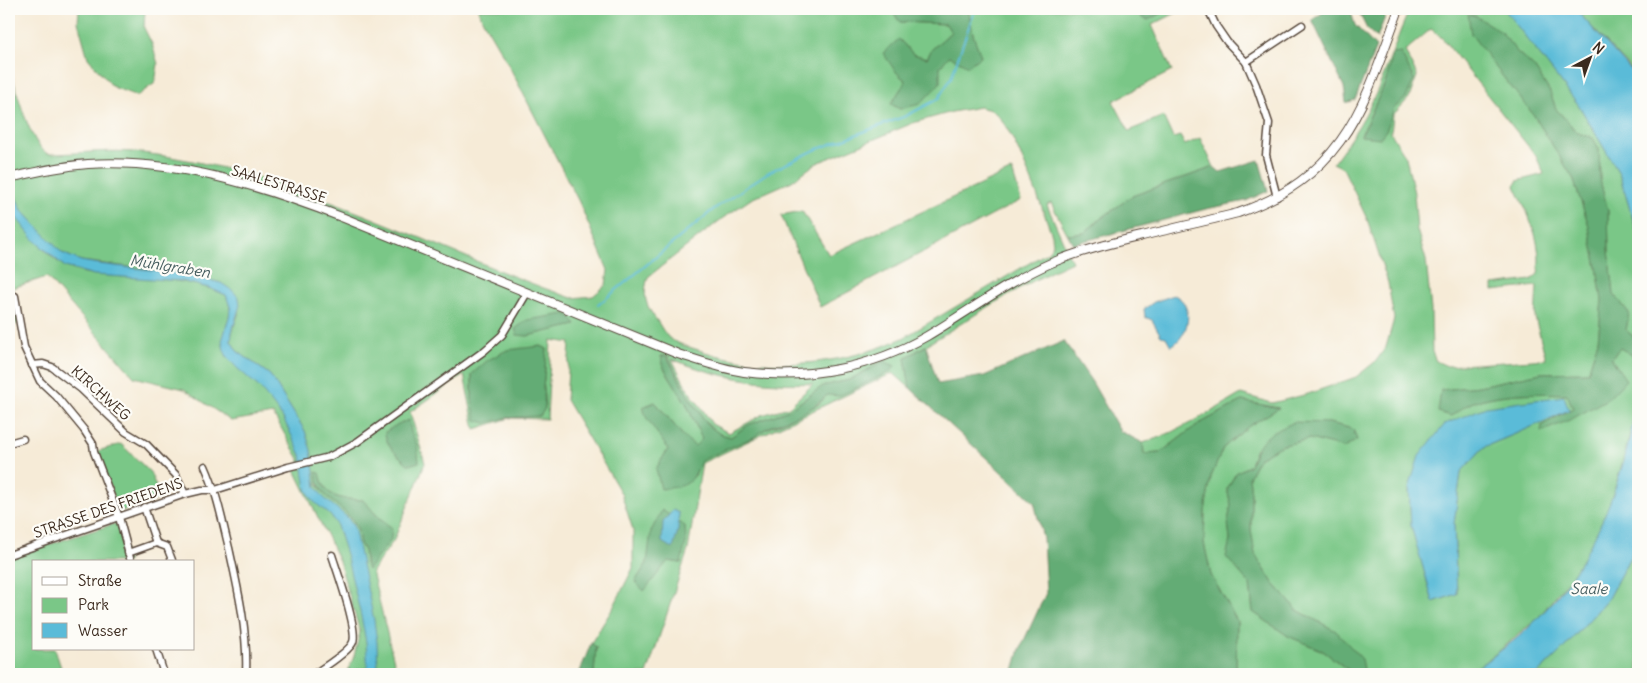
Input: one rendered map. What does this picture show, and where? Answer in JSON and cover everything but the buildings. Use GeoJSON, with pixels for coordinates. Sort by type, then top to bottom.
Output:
{"type":"FeatureCollection","features":[{"type":"Feature","properties":{"kind":"street"},"geometry":{"type":"LineString","coordinates":[[1208,9],[1216,26],[1246,62],[1256,85],[1269,123],[1266,155],[1277,197],[1316,168],[1351,127],[1370,88],[1399,9]]}},
{"type":"Feature","properties":{"kind":"street"},"geometry":{"type":"LineString","coordinates":[[1246,62],[1302,25]]}},
{"type":"Feature","properties":{"kind":"street","name":"SAALESTRASSE"},"geometry":{"type":"LineString","coordinates":[[10,178],[56,168],[110,164],[170,168],[274,192],[678,354],[711,365],[743,372],[770,374],[820,372],[862,364],[911,345],[1024,277],[1067,256],[1238,213],[1277,197]]}},
{"type":"Feature","properties":{"kind":"street","name":"STRASSE DES FRIEDENS"},"geometry":{"type":"LineString","coordinates":[[9,555],[185,494],[202,490],[215,490],[300,464],[318,461],[338,452],[357,442],[484,351],[502,335],[528,293]]}},
{"type":"Feature","properties":{"kind":"street"},"geometry":{"type":"LineString","coordinates":[[15,296],[24,347],[40,381],[71,414],[93,444],[119,517],[130,560]]}},
{"type":"Feature","properties":{"kind":"street","name":"KIRCHWEG"},"geometry":{"type":"LineString","coordinates":[[32,365],[43,364],[52,367],[94,401],[126,432],[158,454],[176,475],[185,494]]}},
{"type":"Feature","properties":{"kind":"street"},"geometry":{"type":"LineString","coordinates":[[9,443],[23,439]]}},
{"type":"Feature","properties":{"kind":"street"},"geometry":{"type":"LineString","coordinates":[[205,466],[215,490],[239,594],[243,619],[246,674]]}},
{"type":"Feature","properties":{"kind":"street"},"geometry":{"type":"LineString","coordinates":[[144,507],[156,543]]}},
{"type":"Feature","properties":{"kind":"street"},"geometry":{"type":"LineString","coordinates":[[128,552],[156,543],[167,547],[172,560]]}},
{"type":"Feature","properties":{"kind":"street"},"geometry":{"type":"LineString","coordinates":[[314,674],[349,648],[353,642],[353,631],[346,596],[332,555]]}},
{"type":"Feature","properties":{"kind":"street"},"geometry":{"type":"LineString","coordinates":[[156,650],[164,674]]}},
{"type":"Feature","properties":{"kind":"green space"},"geometry":{"type":"Polygon","coordinates":[[[79,9],[145,9],[144,28],[152,44],[158,64],[155,83],[137,96],[113,87],[88,58],[78,22],[79,9]]]}},
{"type":"Feature","properties":{"kind":"green space"},"geometry":{"type":"Polygon","coordinates":[[[478,9],[887,9],[891,10],[900,22],[946,24],[951,32],[932,49],[927,58],[913,54],[899,39],[896,72],[906,81],[891,104],[900,109],[949,55],[981,57],[974,38],[968,9],[1138,9],[1142,18],[1148,19],[1170,9],[1184,9],[1152,25],[1172,71],[1113,101],[1129,131],[1163,116],[1173,138],[1180,136],[1185,145],[1200,138],[1214,167],[1132,196],[1084,233],[1068,235],[1051,203],[1047,205],[1072,262],[1008,295],[905,358],[910,388],[893,373],[702,463],[688,550],[647,674],[594,674],[596,647],[591,643],[613,608],[633,568],[633,530],[621,493],[566,400],[570,343],[551,340],[547,419],[510,418],[475,429],[464,375],[410,412],[425,463],[394,540],[372,571],[397,674],[367,674],[365,668],[356,670],[352,674],[347,674],[360,632],[339,561],[295,470],[302,468],[299,459],[273,414],[231,421],[184,389],[134,377],[47,277],[12,288],[18,310],[17,324],[9,327],[15,318],[15,310],[9,304],[9,206],[27,231],[43,248],[59,263],[67,267],[95,275],[184,282],[212,289],[226,295],[230,311],[224,340],[227,357],[261,388],[273,404],[290,430],[302,458],[312,455],[305,431],[270,375],[237,351],[231,341],[239,312],[221,283],[186,274],[81,261],[62,253],[22,210],[9,183],[9,64],[27,123],[38,144],[48,153],[110,151],[143,153],[194,161],[245,174],[345,208],[572,298],[593,296],[606,285],[608,270],[579,202],[507,62],[478,9]],[[980,107],[952,112],[913,123],[815,164],[792,181],[751,199],[723,218],[648,277],[645,290],[646,301],[666,335],[691,348],[755,362],[805,363],[855,355],[903,338],[1048,252],[1053,245],[1052,235],[1027,169],[1002,120],[993,111],[980,107]],[[571,317],[527,336],[575,325],[571,317]],[[541,346],[530,348],[472,374],[472,400],[505,418],[540,416],[545,408],[543,388],[547,349],[541,346]],[[661,356],[664,368],[686,403],[702,439],[695,446],[655,402],[643,407],[668,449],[656,469],[695,476],[700,461],[819,404],[827,395],[852,390],[867,383],[884,361],[849,380],[823,386],[789,410],[748,425],[731,437],[720,434],[708,425],[687,394],[668,356],[661,356]],[[672,359],[688,390],[712,424],[729,433],[762,415],[789,407],[813,384],[764,382],[737,378],[711,372],[672,359]],[[320,473],[317,484],[328,498],[346,513],[357,527],[360,543],[364,551],[365,564],[368,569],[392,528],[381,520],[363,500],[341,498],[330,493],[322,482],[320,473]],[[650,547],[647,563],[635,582],[668,561],[681,563],[650,547]]]}},
{"type":"Feature","properties":{"kind":"green space"},"geometry":{"type":"Polygon","coordinates":[[[887,9],[968,9],[974,38],[981,56],[968,66],[949,56],[940,67],[940,83],[920,104],[900,109],[891,104],[906,81],[896,72],[883,53],[899,39],[913,54],[927,58],[932,49],[951,32],[946,24],[900,22],[891,10],[887,9]]]}},
{"type":"Feature","properties":{"kind":"green space"},"geometry":{"type":"Polygon","coordinates":[[[1138,9],[1157,9],[1159,11],[1170,9],[1148,20],[1142,18],[1138,9]]]}},
{"type":"Feature","properties":{"kind":"green space"},"geometry":{"type":"Polygon","coordinates":[[[1328,9],[1350,9],[1355,25],[1376,47],[1355,100],[1346,103],[1344,87],[1312,20],[1328,9]]]}},
{"type":"Feature","properties":{"kind":"green space"},"geometry":{"type":"Polygon","coordinates":[[[1357,9],[1388,9],[1377,38],[1367,29],[1357,9]]]}},
{"type":"Feature","properties":{"kind":"green space"},"geometry":{"type":"Polygon","coordinates":[[[1410,9],[1504,9],[1578,104],[1619,173],[1638,236],[1638,341],[1626,330],[1629,313],[1614,294],[1609,251],[1608,211],[1600,180],[1599,149],[1593,138],[1578,133],[1556,109],[1550,92],[1534,67],[1517,52],[1501,32],[1500,73],[1533,114],[1573,178],[1588,223],[1602,300],[1598,341],[1588,372],[1541,373],[1479,386],[1441,390],[1451,416],[1471,403],[1482,399],[1506,395],[1567,394],[1573,408],[1542,425],[1597,404],[1609,398],[1611,358],[1620,348],[1637,357],[1638,351],[1636,411],[1609,507],[1593,542],[1573,574],[1539,617],[1498,652],[1468,674],[1354,674],[1364,669],[1336,631],[1297,610],[1273,583],[1255,554],[1251,530],[1249,477],[1259,458],[1280,446],[1310,439],[1344,448],[1357,440],[1353,429],[1329,423],[1256,448],[1250,465],[1236,473],[1227,489],[1231,505],[1228,522],[1230,540],[1227,557],[1250,584],[1253,612],[1288,636],[1323,651],[1353,674],[1236,674],[1237,621],[1211,575],[1204,543],[1205,511],[1211,477],[1223,448],[1249,426],[1278,408],[1242,401],[1197,425],[1160,453],[1144,454],[1143,443],[1181,428],[1241,394],[1272,403],[1308,394],[1356,377],[1376,361],[1386,347],[1394,319],[1388,283],[1367,219],[1343,168],[1333,163],[1353,135],[1370,105],[1410,9]],[[1431,29],[1405,51],[1417,76],[1409,98],[1393,115],[1391,133],[1406,157],[1414,193],[1417,230],[1426,260],[1431,310],[1432,352],[1436,361],[1447,366],[1546,359],[1535,318],[1537,286],[1493,291],[1493,285],[1531,280],[1538,274],[1539,262],[1536,239],[1515,186],[1517,181],[1544,174],[1536,156],[1442,38],[1431,29]],[[1393,54],[1386,81],[1361,135],[1406,98],[1393,54]],[[1564,397],[1409,488],[1411,525],[1433,602],[1457,594],[1454,524],[1461,472],[1484,447],[1568,410],[1564,397]]]}},
{"type":"Feature","properties":{"kind":"green space"},"geometry":{"type":"Polygon","coordinates":[[[1575,9],[1638,9],[1638,78],[1635,73],[1575,9]]]}},
{"type":"Feature","properties":{"kind":"green space"},"geometry":{"type":"Polygon","coordinates":[[[1468,14],[1476,16],[1501,32],[1517,52],[1534,67],[1550,92],[1556,109],[1578,133],[1593,138],[1599,149],[1600,180],[1608,211],[1609,251],[1614,294],[1629,313],[1626,330],[1638,341],[1637,358],[1620,348],[1611,358],[1626,380],[1609,398],[1572,419],[1541,432],[1542,425],[1573,408],[1567,394],[1507,395],[1471,403],[1451,416],[1438,412],[1441,390],[1479,386],[1541,373],[1588,372],[1598,341],[1602,300],[1588,223],[1573,178],[1533,114],[1471,34],[1468,14]]]}},
{"type":"Feature","properties":{"kind":"green space"},"geometry":{"type":"Polygon","coordinates":[[[1401,53],[1414,79],[1406,98],[1394,108],[1387,129],[1380,138],[1361,136],[1386,81],[1393,54],[1401,53]]]}},
{"type":"Feature","properties":{"kind":"green space"},"geometry":{"type":"Polygon","coordinates":[[[1259,160],[1268,191],[1246,201],[1206,209],[1073,244],[1068,235],[1084,233],[1132,196],[1214,167],[1220,172],[1259,160]]]}},
{"type":"Feature","properties":{"kind":"green space"},"geometry":{"type":"Polygon","coordinates":[[[1012,170],[1021,200],[820,307],[781,215],[802,211],[829,255],[1012,170]]]}},
{"type":"Feature","properties":{"kind":"green space"},"geometry":{"type":"Polygon","coordinates":[[[565,314],[571,317],[576,325],[527,336],[517,335],[515,329],[527,320],[565,314]]]}},
{"type":"Feature","properties":{"kind":"green space"},"geometry":{"type":"Polygon","coordinates":[[[1064,341],[1092,382],[1120,431],[1143,443],[1144,454],[1160,453],[1197,425],[1242,401],[1279,408],[1249,426],[1223,448],[1211,477],[1205,511],[1204,543],[1211,575],[1237,621],[1236,674],[1013,674],[1020,649],[1046,593],[1043,538],[1034,502],[910,388],[905,358],[926,346],[938,384],[984,376],[1064,341]]]}},
{"type":"Feature","properties":{"kind":"green space"},"geometry":{"type":"Polygon","coordinates":[[[541,346],[547,349],[543,388],[545,408],[540,416],[505,418],[486,423],[476,420],[472,400],[472,374],[488,360],[507,350],[541,346]]]}},
{"type":"Feature","properties":{"kind":"green space"},"geometry":{"type":"Polygon","coordinates":[[[661,356],[667,356],[687,394],[708,425],[720,434],[731,437],[748,425],[789,410],[823,386],[849,380],[884,361],[895,366],[890,372],[839,396],[827,395],[807,411],[767,428],[754,437],[701,461],[694,476],[687,483],[677,487],[661,489],[656,469],[668,449],[646,417],[643,407],[655,402],[684,437],[695,446],[702,439],[686,403],[664,368],[661,356]]]}},
{"type":"Feature","properties":{"kind":"green space"},"geometry":{"type":"Polygon","coordinates":[[[409,420],[411,432],[417,445],[419,462],[409,465],[387,442],[385,432],[409,420]]]}},
{"type":"Feature","properties":{"kind":"green space"},"geometry":{"type":"Polygon","coordinates":[[[1294,422],[1329,423],[1353,429],[1357,440],[1344,448],[1310,439],[1280,446],[1259,458],[1249,477],[1251,530],[1255,554],[1273,583],[1297,610],[1336,631],[1362,659],[1364,669],[1354,674],[1323,651],[1288,636],[1253,612],[1250,584],[1226,557],[1230,540],[1228,522],[1231,505],[1227,489],[1236,473],[1250,465],[1261,442],[1271,434],[1294,422]]]}},
{"type":"Feature","properties":{"kind":"green space"},"geometry":{"type":"Polygon","coordinates":[[[121,444],[150,472],[161,498],[119,512],[98,451],[121,444]]]}},
{"type":"Feature","properties":{"kind":"green space"},"geometry":{"type":"Polygon","coordinates":[[[316,472],[320,473],[322,482],[330,493],[341,498],[363,500],[381,520],[392,528],[391,539],[368,570],[357,528],[347,514],[322,491],[316,472]]]}},
{"type":"Feature","properties":{"kind":"green space"},"geometry":{"type":"Polygon","coordinates":[[[662,510],[685,526],[686,542],[681,563],[668,561],[644,591],[635,582],[647,563],[651,531],[662,510]]]}},
{"type":"Feature","properties":{"kind":"green space"},"geometry":{"type":"Polygon","coordinates":[[[117,523],[127,560],[32,560],[32,650],[55,650],[63,674],[9,674],[9,557],[117,523]]]}},
{"type":"Feature","properties":{"kind":"green space"},"geometry":{"type":"Polygon","coordinates":[[[1638,542],[1638,674],[1537,674],[1563,649],[1607,600],[1638,542]]]}},
{"type":"Feature","properties":{"kind":"green space"},"geometry":{"type":"Polygon","coordinates":[[[591,643],[596,647],[594,674],[579,674],[591,643]]]}},
{"type":"Feature","properties":{"kind":"water"},"geometry":{"type":"Polygon","coordinates":[[[1504,9],[1575,9],[1638,78],[1638,236],[1619,173],[1578,104],[1504,9]]]}},
{"type":"Feature","properties":{"kind":"water"},"geometry":{"type":"Polygon","coordinates":[[[9,183],[22,210],[62,253],[81,261],[186,274],[221,283],[233,291],[239,298],[240,305],[231,341],[237,351],[270,375],[305,431],[311,450],[316,487],[324,498],[347,517],[354,527],[374,620],[378,674],[368,674],[366,642],[361,616],[346,554],[336,523],[330,515],[313,501],[306,489],[301,455],[283,418],[260,388],[227,357],[224,350],[222,341],[230,314],[226,295],[209,288],[181,281],[94,275],[65,267],[35,241],[15,216],[9,206],[9,183]]]}},
{"type":"Feature","properties":{"kind":"water"},"geometry":{"type":"Polygon","coordinates":[[[1174,295],[1181,299],[1185,306],[1188,321],[1182,336],[1171,346],[1166,337],[1161,336],[1152,320],[1145,317],[1144,309],[1154,302],[1174,295]]]}},
{"type":"Feature","properties":{"kind":"water","name":"Saale"},"geometry":{"type":"Polygon","coordinates":[[[1638,390],[1638,542],[1607,600],[1563,649],[1537,674],[1468,674],[1523,633],[1559,594],[1577,568],[1593,540],[1617,481],[1626,451],[1638,390]]]}},
{"type":"Feature","properties":{"kind":"water"},"geometry":{"type":"Polygon","coordinates":[[[1564,396],[1569,410],[1484,447],[1461,472],[1454,524],[1457,594],[1433,602],[1411,526],[1409,488],[1419,456],[1445,424],[1486,407],[1564,396]]]}},
{"type":"Feature","properties":{"kind":"water"},"geometry":{"type":"Polygon","coordinates":[[[673,510],[679,513],[678,530],[673,549],[662,542],[663,522],[673,510]]]}},
{"type":"Feature","properties":{"kind":"waterway"},"geometry":{"type":"LineString","coordinates":[[598,305],[714,209],[767,173],[815,150],[906,116],[938,99],[951,78],[975,9]]}},
{"type":"Feature","properties":{"kind":"water label","name":"Mühlgraben"},"geometry":{"type":"Point","coordinates":[170,266]}}]}
